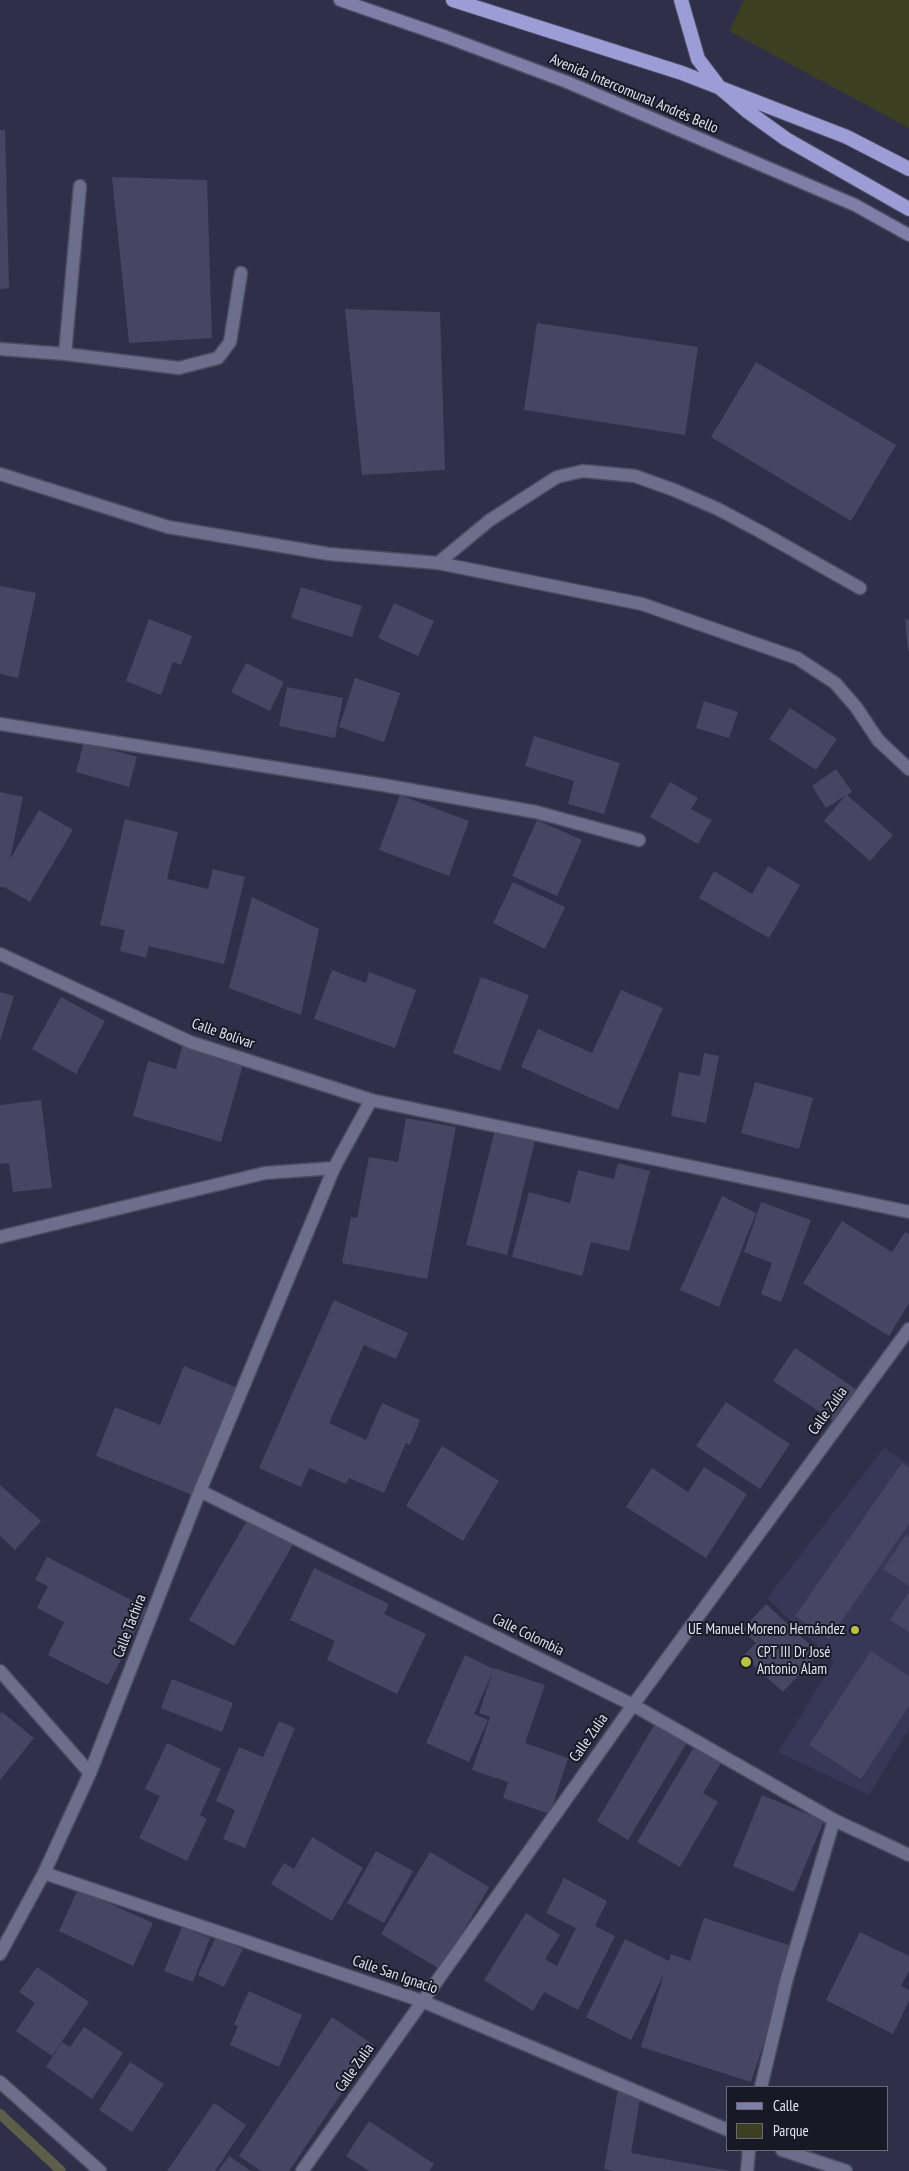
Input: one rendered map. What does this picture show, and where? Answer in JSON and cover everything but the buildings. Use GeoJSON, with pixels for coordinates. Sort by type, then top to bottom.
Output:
{"type":"FeatureCollection","features":[{"type":"Feature","properties":{"kind":"highway"},"geometry":{"type":"LineString","coordinates":[[453,0],[720,88],[847,137],[909,169]]}},
{"type":"Feature","properties":{"kind":"highway"},"geometry":{"type":"LineString","coordinates":[[682,0],[698,60],[720,88],[747,111],[786,139],[909,209]]}},
{"type":"Feature","properties":{"kind":"main road","name":"Avenida Intercomunal Andrés Bello"},"geometry":{"type":"LineString","coordinates":[[340,0],[567,82],[855,205],[909,234]]}},
{"type":"Feature","properties":{"kind":"street"},"geometry":{"type":"LineString","coordinates":[[65,354],[80,186]]}},
{"type":"Feature","properties":{"kind":"street"},"geometry":{"type":"LineString","coordinates":[[0,349],[65,354],[179,368],[218,358],[230,342],[240,273]]}},
{"type":"Feature","properties":{"kind":"street"},"geometry":{"type":"LineString","coordinates":[[438,563],[490,520],[557,477],[583,471],[635,476],[674,490],[718,509],[860,588]]}},
{"type":"Feature","properties":{"kind":"street"},"geometry":{"type":"LineString","coordinates":[[0,474],[168,527],[329,554],[438,563],[642,604],[797,658],[836,683],[856,707],[878,740],[909,769]]}},
{"type":"Feature","properties":{"kind":"street"},"geometry":{"type":"LineString","coordinates":[[0,724],[527,810],[639,840]]}},
{"type":"Feature","properties":{"kind":"street","name":"Calle Bolívar"},"geometry":{"type":"LineString","coordinates":[[0,954],[190,1042],[371,1100],[909,1212]]}},
{"type":"Feature","properties":{"kind":"street"},"geometry":{"type":"LineString","coordinates":[[0,1238],[265,1173],[334,1168],[371,1100]]}},
{"type":"Feature","properties":{"kind":"street","name":"Calle Táchira"},"geometry":{"type":"LineString","coordinates":[[0,1954],[44,1873],[90,1773],[200,1491],[334,1168]]}},
{"type":"Feature","properties":{"kind":"street","name":"Calle Zulia"},"geometry":{"type":"LineString","coordinates":[[302,2171],[633,1705],[909,1329]]}},
{"type":"Feature","properties":{"kind":"street","name":"Calle Colombia"},"geometry":{"type":"LineString","coordinates":[[200,1491],[633,1705],[834,1820],[909,1855]]}},
{"type":"Feature","properties":{"kind":"street"},"geometry":{"type":"LineString","coordinates":[[0,1671],[90,1773]]}},
{"type":"Feature","properties":{"kind":"street"},"geometry":{"type":"LineString","coordinates":[[761,2086],[786,1978],[834,1820]]}},
{"type":"Feature","properties":{"kind":"street","name":"Calle San Ignacio"},"geometry":{"type":"LineString","coordinates":[[44,1873],[422,2001],[726,2129]]}},
{"type":"Feature","properties":{"kind":"street"},"geometry":{"type":"LineString","coordinates":[[0,2082],[100,2171]]}},
{"type":"Feature","properties":{"kind":"street"},"geometry":{"type":"LineString","coordinates":[[747,2171],[749,2151]]}},
{"type":"Feature","properties":{"kind":"street"},"geometry":{"type":"LineString","coordinates":[[785,2151],[846,2171]]}},
{"type":"Feature","properties":{"kind":"shaded area","name":"UE Manuel Moreno Hernández"},"geometry":{"type":"Polygon","coordinates":[[[884,1448],[909,1464],[909,1729],[869,1795],[778,1752],[834,1662],[767,1598],[884,1448]]]}},
{"type":"Feature","properties":{"kind":"green space"},"geometry":{"type":"Polygon","coordinates":[[[744,0],[909,0],[909,128],[729,31],[744,0]]]}},
{"type":"Feature","properties":{"kind":"waterway"},"geometry":{"type":"LineString","coordinates":[[0,2114],[61,2171]]}},
{"type":"Feature","properties":{"kind":"place","name":"UE Manuel Moreno Hernández"},"geometry":{"type":"Point","coordinates":[855,1630]}},
{"type":"Feature","properties":{"kind":"place","name":"CPT III Dr José Antonio Alam"},"geometry":{"type":"Point","coordinates":[746,1662]}}]}
